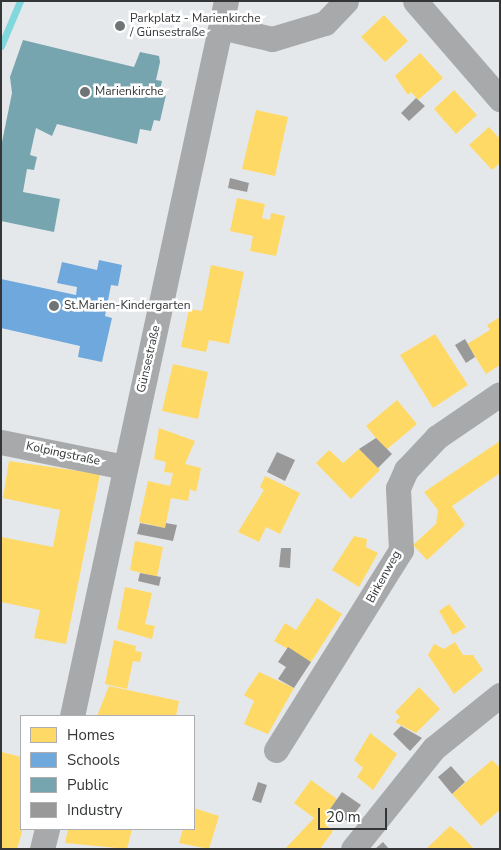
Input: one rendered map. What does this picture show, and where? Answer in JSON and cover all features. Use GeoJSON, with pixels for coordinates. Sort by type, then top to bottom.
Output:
{"type":"FeatureCollection","features":[{"type":"Feature","properties":{"kind":"street","name":"Günsestraße"},"geometry":{"type":"LineString","coordinates":[[72,715],[124,467],[226,1]]}},
{"type":"Feature","properties":{"kind":"street"},"geometry":{"type":"LineString","coordinates":[[221,27],[272,39],[325,23],[346,1]]}},
{"type":"Feature","properties":{"kind":"street"},"geometry":{"type":"LineString","coordinates":[[415,1],[500,100]]}},
{"type":"Feature","properties":{"kind":"street","name":"Birkenweg"},"geometry":{"type":"LineString","coordinates":[[276,750],[401,550],[398,488],[406,470],[437,437],[500,394]]}},
{"type":"Feature","properties":{"kind":"street","name":"Kolpingstraße"},"geometry":{"type":"LineString","coordinates":[[1,442],[124,467]]}},
{"type":"Feature","properties":{"kind":"street"},"geometry":{"type":"LineString","coordinates":[[353,849],[434,748],[500,695]]}},
{"type":"Feature","properties":{"kind":"street"},"geometry":{"type":"LineString","coordinates":[[42,849],[47,830]]}},
{"type":"Feature","properties":{"kind":"building: Homes"},"geometry":{"type":"Polygon","coordinates":[[[384,15],[408,41],[385,62],[361,37],[384,15]]]}},
{"type":"Feature","properties":{"kind":"building: Homes"},"geometry":{"type":"Polygon","coordinates":[[[420,53],[443,78],[418,100],[411,92],[408,95],[395,76],[420,53]]]}},
{"type":"Feature","properties":{"kind":"building: Homes"},"geometry":{"type":"Polygon","coordinates":[[[454,90],[477,115],[456,134],[434,109],[454,90]]]}},
{"type":"Feature","properties":{"kind":"building: Homes"},"geometry":{"type":"Polygon","coordinates":[[[256,110],[288,117],[275,176],[242,169],[256,110]]]}},
{"type":"Feature","properties":{"kind":"building: Homes"},"geometry":{"type":"Polygon","coordinates":[[[489,127],[500,139],[500,163],[492,170],[469,145],[489,127]]]}},
{"type":"Feature","properties":{"kind":"building: Homes"},"geometry":{"type":"Polygon","coordinates":[[[237,198],[265,204],[262,218],[270,220],[271,213],[285,216],[276,256],[250,251],[253,236],[230,231],[237,198]]]}},
{"type":"Feature","properties":{"kind":"building: Homes"},"geometry":{"type":"Polygon","coordinates":[[[211,265],[244,272],[229,344],[209,340],[206,352],[181,347],[189,309],[202,311],[211,265]]]}},
{"type":"Feature","properties":{"kind":"building: Homes"},"geometry":{"type":"Polygon","coordinates":[[[500,317],[500,365],[486,374],[467,344],[490,330],[487,325],[500,317]]]}},
{"type":"Feature","properties":{"kind":"building: Homes"},"geometry":{"type":"Polygon","coordinates":[[[435,334],[468,385],[433,408],[400,355],[435,334]]]}},
{"type":"Feature","properties":{"kind":"building: Homes"},"geometry":{"type":"Polygon","coordinates":[[[173,364],[208,372],[198,419],[162,411],[173,364]]]}},
{"type":"Feature","properties":{"kind":"building: Homes"},"geometry":{"type":"Polygon","coordinates":[[[397,400],[417,424],[386,450],[366,426],[397,400]]]}},
{"type":"Feature","properties":{"kind":"building: Homes"},"geometry":{"type":"Polygon","coordinates":[[[159,428],[195,441],[185,464],[201,468],[196,492],[190,489],[188,501],[171,498],[165,528],[139,522],[148,481],[170,486],[173,473],[164,472],[166,462],[154,459],[159,428]]]}},
{"type":"Feature","properties":{"kind":"building: Homes"},"geometry":{"type":"Polygon","coordinates":[[[500,441],[500,473],[452,506],[465,525],[427,560],[413,545],[436,524],[438,510],[424,492],[500,441]]]}},
{"type":"Feature","properties":{"kind":"building: Homes"},"geometry":{"type":"Polygon","coordinates":[[[359,449],[380,470],[351,499],[316,463],[329,450],[343,463],[359,449]]]}},
{"type":"Feature","properties":{"kind":"building: Homes"},"geometry":{"type":"Polygon","coordinates":[[[9,461],[100,474],[66,644],[34,638],[40,610],[1,602],[1,537],[53,547],[60,510],[3,498],[9,461]]]}},
{"type":"Feature","properties":{"kind":"building: Homes"},"geometry":{"type":"Polygon","coordinates":[[[265,476],[300,493],[280,534],[266,527],[259,542],[238,532],[264,490],[260,487],[265,476]]]}},
{"type":"Feature","properties":{"kind":"building: Homes"},"geometry":{"type":"Polygon","coordinates":[[[354,536],[367,539],[366,547],[378,553],[359,587],[332,570],[354,536]]]}},
{"type":"Feature","properties":{"kind":"building: Homes"},"geometry":{"type":"Polygon","coordinates":[[[135,541],[163,547],[157,577],[130,570],[135,541]]]}},
{"type":"Feature","properties":{"kind":"building: Homes"},"geometry":{"type":"Polygon","coordinates":[[[125,587],[152,593],[145,624],[155,626],[152,639],[117,629],[125,587]]]}},
{"type":"Feature","properties":{"kind":"building: Homes"},"geometry":{"type":"Polygon","coordinates":[[[317,598],[342,614],[311,662],[274,641],[285,623],[296,630],[317,598]]]}},
{"type":"Feature","properties":{"kind":"building: Homes"},"geometry":{"type":"Polygon","coordinates":[[[449,604],[466,627],[453,635],[439,611],[449,604]]]}},
{"type":"Feature","properties":{"kind":"building: Homes"},"geometry":{"type":"Polygon","coordinates":[[[114,640],[136,646],[135,651],[142,652],[140,662],[133,661],[127,689],[105,684],[114,640]]]}},
{"type":"Feature","properties":{"kind":"building: Homes"},"geometry":{"type":"Polygon","coordinates":[[[455,642],[463,655],[473,655],[483,670],[454,694],[428,655],[434,644],[444,649],[455,642]]]}},
{"type":"Feature","properties":{"kind":"building: Homes"},"geometry":{"type":"Polygon","coordinates":[[[259,672],[294,688],[268,734],[244,724],[254,701],[244,695],[259,672]]]}},
{"type":"Feature","properties":{"kind":"building: Homes"},"geometry":{"type":"Polygon","coordinates":[[[109,686],[179,701],[176,715],[97,715],[109,686]]]}},
{"type":"Feature","properties":{"kind":"building: Homes"},"geometry":{"type":"Polygon","coordinates":[[[419,687],[440,709],[416,733],[395,722],[400,717],[395,712],[419,687]]]}},
{"type":"Feature","properties":{"kind":"building: Homes"},"geometry":{"type":"Polygon","coordinates":[[[370,733],[397,754],[373,790],[357,777],[363,768],[354,760],[370,733]]]}},
{"type":"Feature","properties":{"kind":"building: Homes"},"geometry":{"type":"Polygon","coordinates":[[[2,752],[20,757],[20,830],[22,832],[17,849],[1,849],[2,752]]]}},
{"type":"Feature","properties":{"kind":"building: Homes"},"geometry":{"type":"Polygon","coordinates":[[[492,760],[500,768],[500,810],[481,826],[452,794],[492,760]]]}},
{"type":"Feature","properties":{"kind":"building: Homes"},"geometry":{"type":"Polygon","coordinates":[[[311,780],[337,799],[330,809],[337,814],[327,826],[333,831],[320,849],[285,849],[314,818],[294,803],[311,780]]]}},
{"type":"Feature","properties":{"kind":"building: Homes"},"geometry":{"type":"Polygon","coordinates":[[[195,808],[219,816],[209,849],[179,843],[183,830],[195,830],[195,808]]]}},
{"type":"Feature","properties":{"kind":"building: Homes"},"geometry":{"type":"Polygon","coordinates":[[[450,826],[474,849],[426,849],[450,826]]]}},
{"type":"Feature","properties":{"kind":"building: Homes"},"geometry":{"type":"Polygon","coordinates":[[[68,830],[132,830],[127,849],[65,843],[68,830]]]}},
{"type":"Feature","properties":{"kind":"building: Schools","name":"St.Marien-Kindergarten"},"geometry":{"type":"Polygon","coordinates":[[[99,260],[122,265],[118,286],[111,285],[105,316],[112,318],[102,362],[78,357],[80,346],[1,328],[1,279],[76,295],[77,287],[57,283],[62,262],[97,270],[99,260]]]}},
{"type":"Feature","properties":{"kind":"building: Public","name":"Marienkirche"},"geometry":{"type":"Polygon","coordinates":[[[23,40],[134,67],[140,52],[159,56],[160,62],[156,80],[162,81],[159,94],[166,95],[160,121],[154,120],[151,131],[140,129],[137,144],[57,124],[52,136],[36,128],[30,155],[37,157],[34,170],[27,169],[23,192],[60,199],[54,232],[1,221],[1,147],[12,93],[10,77],[23,40]]]}},
{"type":"Feature","properties":{"kind":"building: Industry"},"geometry":{"type":"Polygon","coordinates":[[[416,98],[425,106],[409,121],[401,113],[416,98]]]}},
{"type":"Feature","properties":{"kind":"building: Industry"},"geometry":{"type":"Polygon","coordinates":[[[230,178],[249,183],[247,192],[228,188],[230,178]]]}},
{"type":"Feature","properties":{"kind":"building: Industry"},"geometry":{"type":"Polygon","coordinates":[[[465,339],[475,357],[466,363],[455,345],[465,339]]]}},
{"type":"Feature","properties":{"kind":"building: Industry"},"geometry":{"type":"Polygon","coordinates":[[[376,438],[392,454],[378,468],[359,449],[376,438]]]}},
{"type":"Feature","properties":{"kind":"building: Industry"},"geometry":{"type":"Polygon","coordinates":[[[277,452],[295,460],[285,481],[267,472],[277,452]]]}},
{"type":"Feature","properties":{"kind":"building: Industry"},"geometry":{"type":"Polygon","coordinates":[[[140,523],[165,528],[166,523],[177,525],[173,541],[137,534],[140,523]]]}},
{"type":"Feature","properties":{"kind":"building: Industry"},"geometry":{"type":"Polygon","coordinates":[[[281,548],[291,548],[290,568],[279,567],[281,548]]]}},
{"type":"Feature","properties":{"kind":"building: Industry"},"geometry":{"type":"Polygon","coordinates":[[[140,573],[161,577],[159,586],[138,581],[140,573]]]}},
{"type":"Feature","properties":{"kind":"building: Industry"},"geometry":{"type":"Polygon","coordinates":[[[288,647],[311,662],[294,688],[278,679],[286,667],[278,662],[288,647]]]}},
{"type":"Feature","properties":{"kind":"building: Industry"},"geometry":{"type":"Polygon","coordinates":[[[401,726],[422,738],[410,751],[393,734],[401,726]]]}},
{"type":"Feature","properties":{"kind":"building: Industry"},"geometry":{"type":"Polygon","coordinates":[[[451,766],[465,782],[452,794],[438,777],[451,766]]]}},
{"type":"Feature","properties":{"kind":"building: Industry"},"geometry":{"type":"Polygon","coordinates":[[[258,782],[267,785],[261,803],[252,800],[258,782]]]}},
{"type":"Feature","properties":{"kind":"building: Industry"},"geometry":{"type":"Polygon","coordinates":[[[342,792],[361,805],[348,822],[330,809],[342,792]]]}},
{"type":"Feature","properties":{"kind":"building: Industry"},"geometry":{"type":"Polygon","coordinates":[[[383,842],[389,849],[375,849],[383,842]]]}},
{"type":"Feature","properties":{"kind":"waterway"},"geometry":{"type":"LineString","coordinates":[[1,46],[20,1]]}},
{"type":"Feature","properties":{"kind":"place","name":"Parkplatz - Marienkirche / Günsestraße"},"geometry":{"type":"Point","coordinates":[120,26]}},
{"type":"Feature","properties":{"kind":"place","name":"Marienkirche"},"geometry":{"type":"Point","coordinates":[85,92]}},
{"type":"Feature","properties":{"kind":"place","name":"St.Marien-Kindergarten"},"geometry":{"type":"Point","coordinates":[54,306]}}]}
